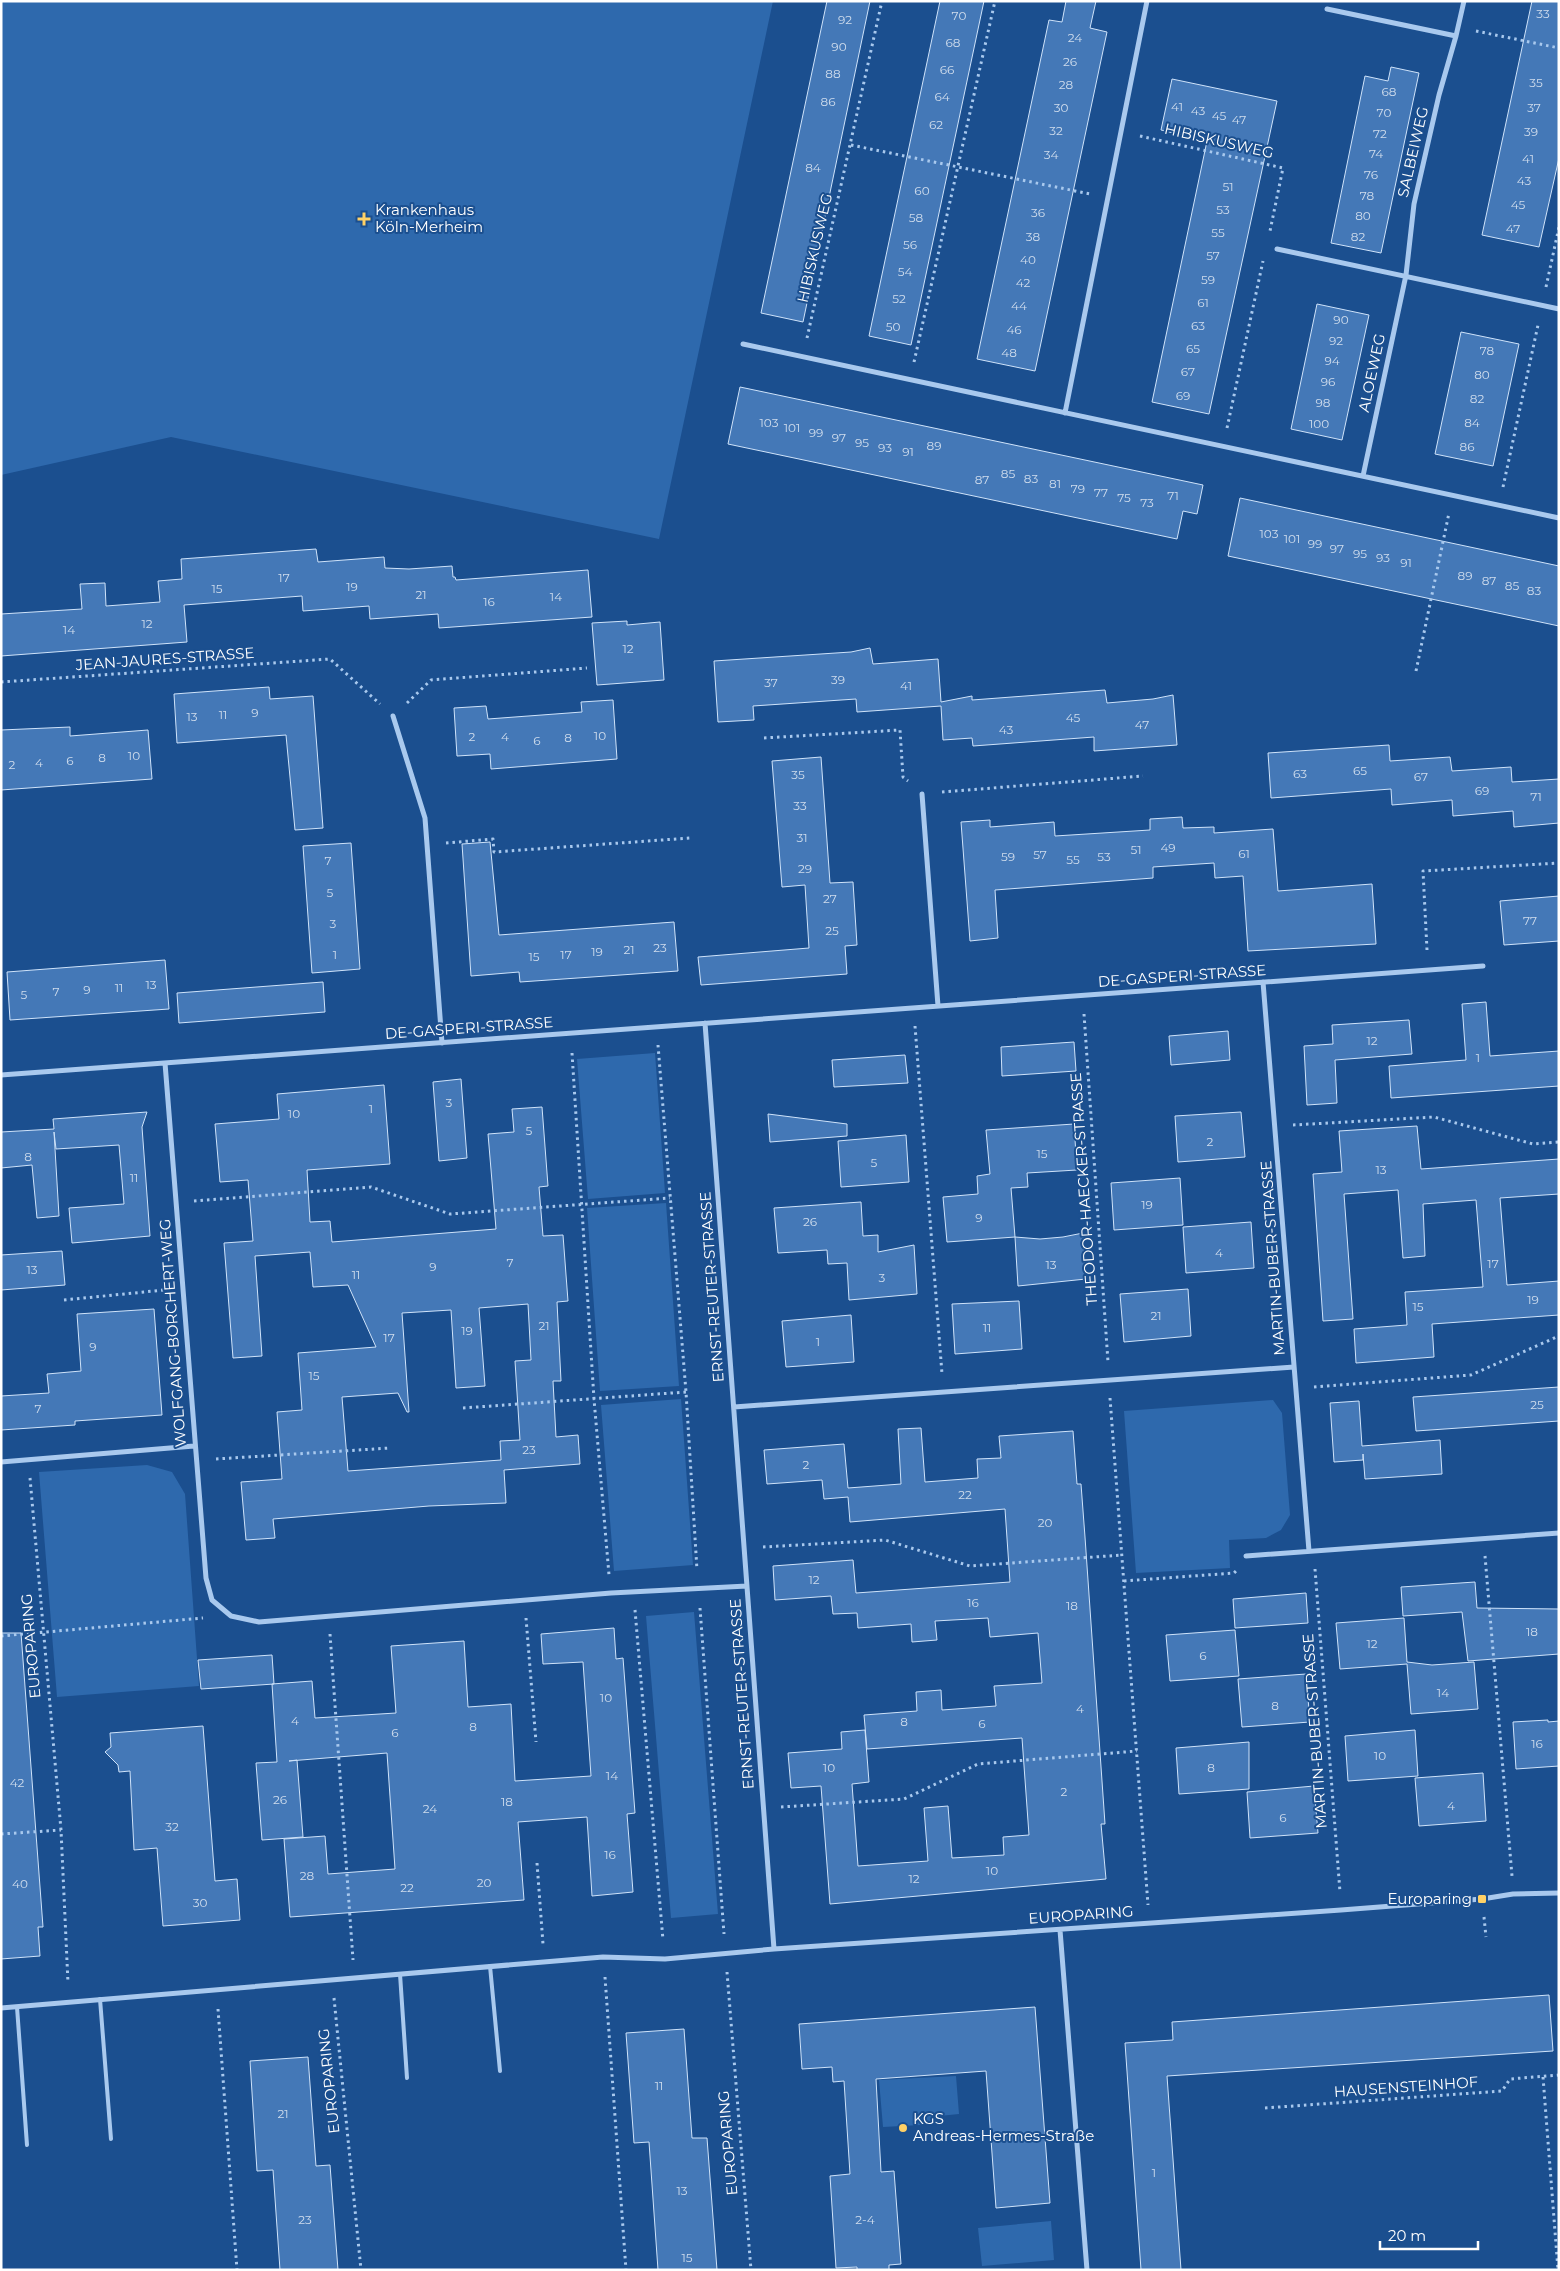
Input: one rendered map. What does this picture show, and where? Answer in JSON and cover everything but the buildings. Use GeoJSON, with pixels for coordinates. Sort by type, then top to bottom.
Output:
{"type":"FeatureCollection","features":[{"type":"Feature","properties":{"kind":"street"},"geometry":{"type":"LineString","coordinates":[[1065,413],[1147,1]]}},
{"type":"Feature","properties":{"kind":"street","name":"SALBEIWEG"},"geometry":{"type":"LineString","coordinates":[[1406,275],[1414,204],[1439,95],[1464,1]]}},
{"type":"Feature","properties":{"kind":"street"},"geometry":{"type":"LineString","coordinates":[[1327,9],[1456,36]]}},
{"type":"Feature","properties":{"kind":"street"},"geometry":{"type":"LineString","coordinates":[[1278,249],[1559,309]]}},
{"type":"Feature","properties":{"kind":"street","name":"ALOEWEG"},"geometry":{"type":"LineString","coordinates":[[1363,476],[1406,275]]}},
{"type":"Feature","properties":{"kind":"street"},"geometry":{"type":"LineString","coordinates":[[743,344],[1559,518]]}},
{"type":"Feature","properties":{"kind":"street"},"geometry":{"type":"LineString","coordinates":[[393,716],[425,818],[442,1042]]}},
{"type":"Feature","properties":{"kind":"street"},"geometry":{"type":"LineString","coordinates":[[922,794],[938,1006]]}},
{"type":"Feature","properties":{"kind":"street","name":"DE-GASPERI-STRASSE"},"geometry":{"type":"LineString","coordinates":[[1,1075],[1483,966]]}},
{"type":"Feature","properties":{"kind":"street","name":"MARTIN-BUBER-STRASSE"},"geometry":{"type":"LineString","coordinates":[[1263,982],[1311,1551]]}},
{"type":"Feature","properties":{"kind":"street","name":"ERNST-REUTER-STRASSE"},"geometry":{"type":"LineString","coordinates":[[705,1023],[774,1949]]}},
{"type":"Feature","properties":{"kind":"street","name":"WOLFGANG-BORCHERT-WEG"},"geometry":{"type":"LineString","coordinates":[[165,1063],[195,1461],[206,1578],[212,1600],[231,1616],[259,1622],[611,1593],[747,1586]]}},
{"type":"Feature","properties":{"kind":"street"},"geometry":{"type":"LineString","coordinates":[[734,1407],[1294,1367]]}},
{"type":"Feature","properties":{"kind":"street"},"geometry":{"type":"LineString","coordinates":[[1,1462],[194,1446]]}},
{"type":"Feature","properties":{"kind":"street"},"geometry":{"type":"LineString","coordinates":[[1246,1556],[1559,1533]]}},
{"type":"Feature","properties":{"kind":"street","name":"EUROPARING"},"geometry":{"type":"LineString","coordinates":[[1,2008],[603,1956],[665,1959],[774,1949],[1341,1910],[1482,1899],[1514,1894],[1559,1893]]}},
{"type":"Feature","properties":{"kind":"street"},"geometry":{"type":"LineString","coordinates":[[1060,1930],[1086,2270]]}},
{"type":"Feature","properties":{"kind":"lane"},"geometry":{"type":"LineString","coordinates":[[490,1966],[500,2071]]}},
{"type":"Feature","properties":{"kind":"lane"},"geometry":{"type":"LineString","coordinates":[[400,1974],[407,2078]]}},
{"type":"Feature","properties":{"kind":"lane"},"geometry":{"type":"LineString","coordinates":[[100,1999],[111,2139]]}},
{"type":"Feature","properties":{"kind":"lane"},"geometry":{"type":"LineString","coordinates":[[17,2007],[27,2145]]}},
{"type":"Feature","properties":{"kind":"path","name":"HIBISKUSWEG"},"geometry":{"type":"LineString","coordinates":[[803,356],[882,1]]}},
{"type":"Feature","properties":{"kind":"path"},"geometry":{"type":"LineString","coordinates":[[910,380],[994,1]]}},
{"type":"Feature","properties":{"kind":"path"},"geometry":{"type":"LineString","coordinates":[[1458,27],[1559,48]]}},
{"type":"Feature","properties":{"kind":"path","name":"HIBISKUSWEG"},"geometry":{"type":"LineString","coordinates":[[1120,131],[1283,168],[1266,246]]}},
{"type":"Feature","properties":{"kind":"path"},"geometry":{"type":"LineString","coordinates":[[851,145],[1108,197]]}},
{"type":"Feature","properties":{"kind":"path"},"geometry":{"type":"LineString","coordinates":[[1499,505],[1559,227]]}},
{"type":"Feature","properties":{"kind":"path"},"geometry":{"type":"LineString","coordinates":[[1223,447],[1266,246],[1278,249]]}},
{"type":"Feature","properties":{"kind":"path"},"geometry":{"type":"LineString","coordinates":[[1416,671],[1452,495]]}},
{"type":"Feature","properties":{"kind":"path","name":"JEAN-JAURES-STRASSE"},"geometry":{"type":"LineString","coordinates":[[1,682],[330,659],[393,716]]}},
{"type":"Feature","properties":{"kind":"path"},"geometry":{"type":"LineString","coordinates":[[393,716],[431,680],[587,668]]}},
{"type":"Feature","properties":{"kind":"path"},"geometry":{"type":"LineString","coordinates":[[764,738],[900,730],[903,777],[922,794],[1143,776]]}},
{"type":"Feature","properties":{"kind":"path"},"geometry":{"type":"LineString","coordinates":[[428,844],[493,839],[494,852],[690,838]]}},
{"type":"Feature","properties":{"kind":"path"},"geometry":{"type":"LineString","coordinates":[[1428,971],[1423,871],[1559,863]]}},
{"type":"Feature","properties":{"kind":"path","name":"THEODOR-HAECKER-STRASSE"},"geometry":{"type":"LineString","coordinates":[[1083,996],[1109,1381]]}},
{"type":"Feature","properties":{"kind":"path"},"geometry":{"type":"LineString","coordinates":[[914,1008],[943,1391]]}},
{"type":"Feature","properties":{"kind":"path"},"geometry":{"type":"LineString","coordinates":[[656,1027],[686,1392],[698,1588],[725,1954]]}},
{"type":"Feature","properties":{"kind":"path"},"geometry":{"type":"LineString","coordinates":[[571,1033],[594,1399],[611,1593]]}},
{"type":"Feature","properties":{"kind":"path"},"geometry":{"type":"LineString","coordinates":[[1275,1126],[1434,1117],[1533,1144],[1559,1142]]}},
{"type":"Feature","properties":{"kind":"path","name":"WOLFGANG-BORCHERT-WEG"},"geometry":{"type":"LineString","coordinates":[[176,1203],[371,1187],[450,1214],[670,1198]]}},
{"type":"Feature","properties":{"kind":"path"},"geometry":{"type":"LineString","coordinates":[[64,1300],[182,1288]]}},
{"type":"Feature","properties":{"kind":"path"},"geometry":{"type":"LineString","coordinates":[[1296,1388],[1471,1375],[1559,1336]]}},
{"type":"Feature","properties":{"kind":"path"},"geometry":{"type":"LineString","coordinates":[[1109,1381],[1150,1923]]}},
{"type":"Feature","properties":{"kind":"path"},"geometry":{"type":"LineString","coordinates":[[463,1408],[686,1392]]}},
{"type":"Feature","properties":{"kind":"path","name":"WOLFGANG-BORCHERT-WEG"},"geometry":{"type":"LineString","coordinates":[[195,1461],[390,1448]]}},
{"type":"Feature","properties":{"kind":"path","name":"EUROPARING"},"geometry":{"type":"LineString","coordinates":[[28,1460],[61,1830],[68,2002]]}},
{"type":"Feature","properties":{"kind":"path"},"geometry":{"type":"LineString","coordinates":[[1483,1538],[1514,1894]]}},
{"type":"Feature","properties":{"kind":"path"},"geometry":{"type":"LineString","coordinates":[[744,1548],[885,1540],[970,1566],[1122,1555]]}},
{"type":"Feature","properties":{"kind":"path","name":"MARTIN-BUBER-STRASSE"},"geometry":{"type":"LineString","coordinates":[[1311,1551],[1341,1910]]}},
{"type":"Feature","properties":{"kind":"path"},"geometry":{"type":"LineString","coordinates":[[1124,1581],[1234,1573],[1246,1556]]}},
{"type":"Feature","properties":{"kind":"path"},"geometry":{"type":"LineString","coordinates":[[634,1592],[665,1959]]}},
{"type":"Feature","properties":{"kind":"path"},"geometry":{"type":"LineString","coordinates":[[524,1600],[536,1742]]}},
{"type":"Feature","properties":{"kind":"path"},"geometry":{"type":"LineString","coordinates":[[1,1636],[231,1616]]}},
{"type":"Feature","properties":{"kind":"path"},"geometry":{"type":"LineString","coordinates":[[329,1617],[354,1978]]}},
{"type":"Feature","properties":{"kind":"path","name":"ERNST-REUTER-STRASSE"},"geometry":{"type":"LineString","coordinates":[[763,1808],[904,1799],[978,1764],[1137,1751]]}},
{"type":"Feature","properties":{"kind":"path"},"geometry":{"type":"LineString","coordinates":[[1,1834],[61,1830]]}},
{"type":"Feature","properties":{"kind":"path"},"geometry":{"type":"LineString","coordinates":[[537,1863],[545,1962]]}},
{"type":"Feature","properties":{"kind":"path","name":"EUROPARING"},"geometry":{"type":"LineString","coordinates":[[725,1954],[751,2270]]}},
{"type":"Feature","properties":{"kind":"path"},"geometry":{"type":"LineString","coordinates":[[603,1956],[626,2270]]}},
{"type":"Feature","properties":{"kind":"path","name":"EUROPARING"},"geometry":{"type":"LineString","coordinates":[[332,1980],[361,2270]]}},
{"type":"Feature","properties":{"kind":"path"},"geometry":{"type":"LineString","coordinates":[[217,1988],[237,2270]]}},
{"type":"Feature","properties":{"kind":"path","name":"HAUSENSTEINHOF"},"geometry":{"type":"LineString","coordinates":[[1265,2108],[1502,2091],[1510,2079],[1559,2075]]}},
{"type":"Feature","properties":{"kind":"path"},"geometry":{"type":"LineString","coordinates":[[1543,2077],[1558,2270]]}},
{"type":"Feature","properties":{"kind":"shaded area","name":"Krankenhaus Köln-Merheim"},"geometry":{"type":"Polygon","coordinates":[[[1,1],[773,1],[659,539],[171,437],[1,475],[1,1]]]}},
{"type":"Feature","properties":{"kind":"shaded area"},"geometry":{"type":"Polygon","coordinates":[[[655,1053],[665,1193],[588,1199],[577,1059],[655,1053]]]}},
{"type":"Feature","properties":{"kind":"shaded area"},"geometry":{"type":"Polygon","coordinates":[[[666,1203],[679,1386],[600,1391],[587,1208],[666,1203]]]}},
{"type":"Feature","properties":{"kind":"shaded area"},"geometry":{"type":"Polygon","coordinates":[[[681,1399],[693,1565],[614,1571],[601,1405],[681,1399]]]}},
{"type":"Feature","properties":{"kind":"shaded area"},"geometry":{"type":"Polygon","coordinates":[[[1273,1400],[1282,1413],[1290,1515],[1281,1530],[1266,1538],[1229,1540],[1230,1568],[1136,1573],[1124,1411],[1273,1400]]]}},
{"type":"Feature","properties":{"kind":"shaded area"},"geometry":{"type":"Polygon","coordinates":[[[147,1465],[172,1472],[185,1494],[199,1686],[57,1697],[39,1472],[147,1465]]]}},
{"type":"Feature","properties":{"kind":"shaded area"},"geometry":{"type":"Polygon","coordinates":[[[694,1612],[718,1914],[671,1918],[646,1616],[694,1612]]]}},
{"type":"Feature","properties":{"kind":"shaded area"},"geometry":{"type":"Polygon","coordinates":[[[956,2076],[959,2114],[939,2116],[939,2124],[883,2127],[879,2080],[956,2076]]]}},
{"type":"Feature","properties":{"kind":"shaded area"},"geometry":{"type":"Polygon","coordinates":[[[1051,2221],[1054,2260],[982,2266],[978,2228],[1051,2221]]]}},
{"type":"Feature","properties":{"kind":"place","name":"Krankenhaus Köln-Merheim"},"geometry":{"type":"Point","coordinates":[364,219]}},
{"type":"Feature","properties":{"kind":"place","name":"Europaring"},"geometry":{"type":"Point","coordinates":[1482,1899]}},
{"type":"Feature","properties":{"kind":"place","name":"KGS Andreas-Hermes-Straße"},"geometry":{"type":"Point","coordinates":[903,2128]}}]}
